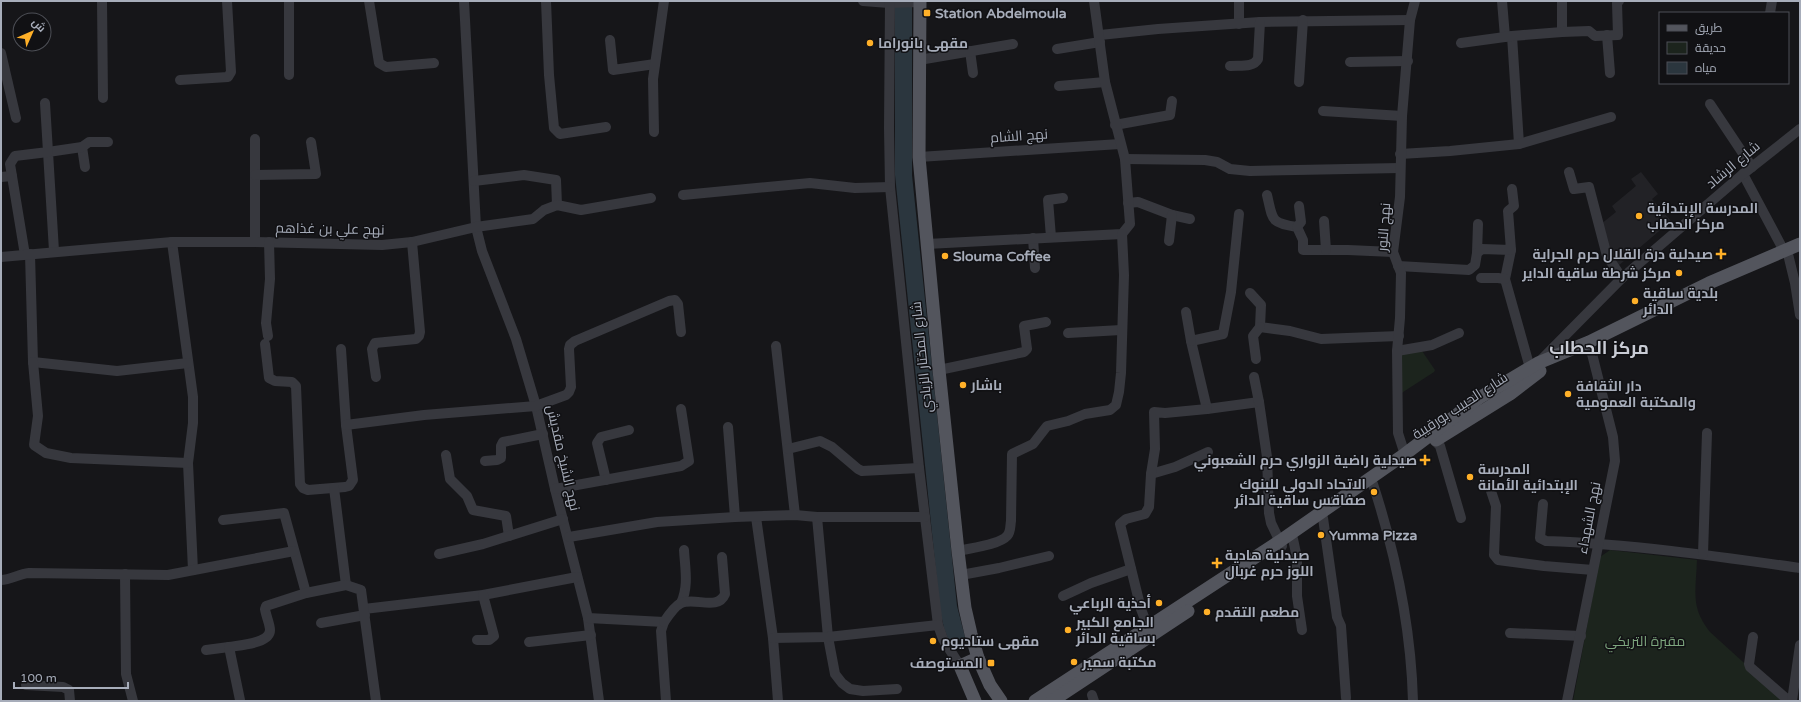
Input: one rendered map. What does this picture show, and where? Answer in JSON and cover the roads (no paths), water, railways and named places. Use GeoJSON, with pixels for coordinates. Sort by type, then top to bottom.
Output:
{"type":"FeatureCollection","features":[{"type":"Feature","properties":{"kind":"main road","name":"شارع المختار الزيادي"},"geometry":{"type":"LineString","coordinates":[[920,2],[919,157],[958,551],[965,608],[978,658],[990,685],[1001,701]]}},
{"type":"Feature","properties":{"kind":"main road","name":"شارع الحبيب بورقيبة"},"geometry":{"type":"LineString","coordinates":[[1281,544],[1293,539],[1373,484],[1479,398],[1567,351],[1589,342],[1709,283],[1800,244]]}},
{"type":"Feature","properties":{"kind":"main road","name":"شارع الحبيب بورقيبة"},"geometry":{"type":"LineString","coordinates":[[1052,701],[1406,457],[1435,441],[1510,394],[1541,365]]}},
{"type":"Feature","properties":{"kind":"main road","name":"شارع الحبيب بورقيبة"},"geometry":{"type":"LineString","coordinates":[[1035,701],[1150,632]]}},
{"type":"Feature","properties":{"kind":"main road"},"geometry":{"type":"LineString","coordinates":[[975,701],[960,666],[978,658]]}},
{"type":"Feature","properties":{"kind":"street"},"geometry":{"type":"LineString","coordinates":[[102,1],[103,98]]}},
{"type":"Feature","properties":{"kind":"street"},"geometry":{"type":"LineString","coordinates":[[180,80],[228,77],[231,72],[227,1]]}},
{"type":"Feature","properties":{"kind":"street"},"geometry":{"type":"LineString","coordinates":[[289,1],[290,75]]}},
{"type":"Feature","properties":{"kind":"street"},"geometry":{"type":"LineString","coordinates":[[369,1],[379,63],[386,67],[434,63]]}},
{"type":"Feature","properties":{"kind":"street","name":"نهج الشيخ مقديش"},"geometry":{"type":"LineString","coordinates":[[464,1],[476,227],[482,251],[516,339],[536,406],[555,489],[569,537],[577,577],[588,618],[599,701]]}},
{"type":"Feature","properties":{"kind":"street"},"geometry":{"type":"LineString","coordinates":[[546,1],[549,75],[554,128],[560,134],[606,127]]}},
{"type":"Feature","properties":{"kind":"street"},"geometry":{"type":"LineString","coordinates":[[654,132],[653,79],[664,1]]}},
{"type":"Feature","properties":{"kind":"street"},"geometry":{"type":"LineString","coordinates":[[863,1],[920,2]]}},
{"type":"Feature","properties":{"kind":"street"},"geometry":{"type":"LineString","coordinates":[[958,551],[998,542],[1007,537],[1010,531],[1012,454],[1033,444],[1047,426],[1068,421],[1085,414],[1110,410],[1116,405],[1121,372],[1121,330],[1124,276],[1122,234],[1130,224],[1125,160],[1105,82],[1094,1]]}},
{"type":"Feature","properties":{"kind":"street"},"geometry":{"type":"LineString","coordinates":[[1239,1],[1239,24]]}},
{"type":"Feature","properties":{"kind":"street","name":"نهج النور"},"geometry":{"type":"LineString","coordinates":[[1406,457],[1398,433],[1397,351],[1401,279],[1393,252],[1400,198],[1402,116],[1408,61],[1410,20],[1416,1]]}},
{"type":"Feature","properties":{"kind":"street"},"geometry":{"type":"LineString","coordinates":[[1502,1],[1508,36],[1519,144]]}},
{"type":"Feature","properties":{"kind":"street"},"geometry":{"type":"LineString","coordinates":[[1562,1],[1562,32]]}},
{"type":"Feature","properties":{"kind":"street"},"geometry":{"type":"LineString","coordinates":[[1461,43],[1508,36],[1562,32],[1589,31],[1595,36],[1618,35],[1616,3],[1618,1]]}},
{"type":"Feature","properties":{"kind":"street"},"geometry":{"type":"LineString","coordinates":[[1770,12],[1772,1]]}},
{"type":"Feature","properties":{"kind":"street"},"geometry":{"type":"LineString","coordinates":[[890,2],[888,128],[890,187],[919,468],[938,625],[943,639],[960,666]]}},
{"type":"Feature","properties":{"kind":"street"},"geometry":{"type":"LineString","coordinates":[[1057,49],[1100,38],[1158,29],[1303,20],[1410,20]]}},
{"type":"Feature","properties":{"kind":"street"},"geometry":{"type":"LineString","coordinates":[[1299,82],[1303,20]]}},
{"type":"Feature","properties":{"kind":"street"},"geometry":{"type":"LineString","coordinates":[[1230,66],[1251,65],[1256,62],[1258,58],[1260,22]]}},
{"type":"Feature","properties":{"kind":"street"},"geometry":{"type":"LineString","coordinates":[[1607,35],[1610,73]]}},
{"type":"Feature","properties":{"kind":"street"},"geometry":{"type":"LineString","coordinates":[[610,40],[613,70],[655,64]]}},
{"type":"Feature","properties":{"kind":"street"},"geometry":{"type":"LineString","coordinates":[[919,60],[1013,44]]}},
{"type":"Feature","properties":{"kind":"street"},"geometry":{"type":"LineString","coordinates":[[970,52],[973,73]]}},
{"type":"Feature","properties":{"kind":"street"},"geometry":{"type":"LineString","coordinates":[[1,53],[16,118]]}},
{"type":"Feature","properties":{"kind":"street"},"geometry":{"type":"LineString","coordinates":[[1350,62],[1408,61]]}},
{"type":"Feature","properties":{"kind":"street"},"geometry":{"type":"LineString","coordinates":[[1060,86],[1105,82]]}},
{"type":"Feature","properties":{"kind":"street"},"geometry":{"type":"LineString","coordinates":[[1115,124],[1170,115],[1172,101]]}},
{"type":"Feature","properties":{"kind":"street"},"geometry":{"type":"LineString","coordinates":[[45,103],[54,251]]}},
{"type":"Feature","properties":{"kind":"street"},"geometry":{"type":"LineString","coordinates":[[1710,104],[1752,167]]}},
{"type":"Feature","properties":{"kind":"street"},"geometry":{"type":"LineString","coordinates":[[1323,111],[1402,116]]}},
{"type":"Feature","properties":{"kind":"street"},"geometry":{"type":"LineString","coordinates":[[1400,154],[1519,144],[1611,117]]}},
{"type":"Feature","properties":{"kind":"street","name":"شارع الرشاد"},"geometry":{"type":"LineString","coordinates":[[1541,365],[1562,338],[1622,278],[1743,174],[1800,130]]}},
{"type":"Feature","properties":{"kind":"street"},"geometry":{"type":"LineString","coordinates":[[255,139],[255,242]]}},
{"type":"Feature","properties":{"kind":"street"},"geometry":{"type":"LineString","coordinates":[[108,142],[89,142],[82,146],[15,156],[10,164],[27,255],[33,362],[38,416],[34,445],[46,453],[71,458],[188,463]]}},
{"type":"Feature","properties":{"kind":"street"},"geometry":{"type":"LineString","coordinates":[[255,175],[316,174],[311,142]]}},
{"type":"Feature","properties":{"kind":"street","name":"نهج الشام"},"geometry":{"type":"LineString","coordinates":[[919,157],[1120,144]]}},
{"type":"Feature","properties":{"kind":"street"},"geometry":{"type":"LineString","coordinates":[[82,146],[85,167]]}},
{"type":"Feature","properties":{"kind":"street"},"geometry":{"type":"LineString","coordinates":[[1125,160],[1205,160],[1217,162],[1230,169],[1250,171],[1400,168]]}},
{"type":"Feature","properties":{"kind":"street"},"geometry":{"type":"LineString","coordinates":[[1569,172],[1574,189],[1589,187],[1607,256],[1622,278]]}},
{"type":"Feature","properties":{"kind":"street"},"geometry":{"type":"LineString","coordinates":[[1743,174],[1785,251],[1796,283],[1800,315]]}},
{"type":"Feature","properties":{"kind":"street"},"geometry":{"type":"LineString","coordinates":[[474,181],[524,175],[556,180],[558,205],[581,210],[651,198]]}},
{"type":"Feature","properties":{"kind":"street"},"geometry":{"type":"LineString","coordinates":[[1,177],[12,176]]}},
{"type":"Feature","properties":{"kind":"street"},"geometry":{"type":"LineString","coordinates":[[683,195],[810,183],[855,188],[890,187]]}},
{"type":"Feature","properties":{"kind":"street"},"geometry":{"type":"LineString","coordinates":[[1512,189],[1514,206],[1508,211],[1511,250],[1505,280],[1541,365]]}},
{"type":"Feature","properties":{"kind":"street"},"geometry":{"type":"LineString","coordinates":[[1267,195],[1272,218],[1279,224],[1297,227]]}},
{"type":"Feature","properties":{"kind":"street"},"geometry":{"type":"LineString","coordinates":[[1051,237],[1048,200],[1063,198]]}},
{"type":"Feature","properties":{"kind":"street"},"geometry":{"type":"LineString","coordinates":[[1128,203],[1138,202],[1172,215],[1190,219]]}},
{"type":"Feature","properties":{"kind":"street","name":"نهج علي بن غذاهم"},"geometry":{"type":"LineString","coordinates":[[1,258],[54,251],[172,242],[269,242],[382,245],[412,242],[476,227],[533,219],[544,210],[558,205]]}},
{"type":"Feature","properties":{"kind":"street"},"geometry":{"type":"LineString","coordinates":[[1297,227],[1301,222],[1299,206]]}},
{"type":"Feature","properties":{"kind":"street"},"geometry":{"type":"LineString","coordinates":[[1190,341],[1223,334],[1231,292],[1239,214]]}},
{"type":"Feature","properties":{"kind":"street"},"geometry":{"type":"LineString","coordinates":[[1169,241],[1172,215]]}},
{"type":"Feature","properties":{"kind":"street"},"geometry":{"type":"LineString","coordinates":[[1324,221],[1326,250]]}},
{"type":"Feature","properties":{"kind":"street"},"geometry":{"type":"LineString","coordinates":[[1398,266],[1469,270],[1475,265],[1478,224]]}},
{"type":"Feature","properties":{"kind":"street"},"geometry":{"type":"LineString","coordinates":[[1297,227],[1303,240],[1303,250],[1393,252]]}},
{"type":"Feature","properties":{"kind":"street"},"geometry":{"type":"LineString","coordinates":[[927,244],[1122,234]]}},
{"type":"Feature","properties":{"kind":"street"},"geometry":{"type":"LineString","coordinates":[[1033,238],[1035,268]]}},
{"type":"Feature","properties":{"kind":"street"},"geometry":{"type":"LineString","coordinates":[[172,242],[193,397],[193,423],[188,463],[192,570]]}},
{"type":"Feature","properties":{"kind":"street"},"geometry":{"type":"LineString","coordinates":[[269,242],[270,279],[266,322],[270,378],[275,381],[292,382],[296,386],[301,487],[308,490],[349,486],[353,480],[346,425],[341,349]]}},
{"type":"Feature","properties":{"kind":"street"},"geometry":{"type":"LineString","coordinates":[[376,377],[372,349],[375,343],[416,339],[419,336],[420,332],[412,242]]}},
{"type":"Feature","properties":{"kind":"street"},"geometry":{"type":"LineString","coordinates":[[1477,253],[1482,249],[1511,250]]}},
{"type":"Feature","properties":{"kind":"street"},"geometry":{"type":"LineString","coordinates":[[1481,278],[1498,278],[1505,280]]}},
{"type":"Feature","properties":{"kind":"street"},"geometry":{"type":"LineString","coordinates":[[1250,293],[1261,305],[1260,327],[1253,336],[1256,359]]}},
{"type":"Feature","properties":{"kind":"street"},"geometry":{"type":"LineString","coordinates":[[346,425],[424,415],[536,406],[566,395],[571,387],[570,345],[575,341],[657,305],[673,300],[678,304],[681,332]]}},
{"type":"Feature","properties":{"kind":"street"},"geometry":{"type":"LineString","coordinates":[[1186,312],[1190,341],[1207,409]]}},
{"type":"Feature","properties":{"kind":"street"},"geometry":{"type":"LineString","coordinates":[[939,370],[1024,352],[1027,349],[1024,326],[1046,322]]}},
{"type":"Feature","properties":{"kind":"street"},"geometry":{"type":"LineString","coordinates":[[1260,327],[1290,331],[1321,339],[1398,336]]}},
{"type":"Feature","properties":{"kind":"street"},"geometry":{"type":"LineString","coordinates":[[1068,333],[1121,330]]}},
{"type":"Feature","properties":{"kind":"street"},"geometry":{"type":"LineString","coordinates":[[1397,351],[1432,345],[1459,333]]}},
{"type":"Feature","properties":{"kind":"street","name":"نهج الشهداء"},"geometry":{"type":"LineString","coordinates":[[1567,701],[1615,461],[1614,448],[1589,342]]}},
{"type":"Feature","properties":{"kind":"street"},"geometry":{"type":"LineString","coordinates":[[776,346],[795,515]]}},
{"type":"Feature","properties":{"kind":"street"},"geometry":{"type":"LineString","coordinates":[[33,362],[117,371],[188,363]]}},
{"type":"Feature","properties":{"kind":"street"},"geometry":{"type":"LineString","coordinates":[[1254,377],[1267,457],[1269,513],[1271,522],[1281,544]]}},
{"type":"Feature","properties":{"kind":"street"},"geometry":{"type":"LineString","coordinates":[[1150,632],[1141,609],[1120,524],[1126,519],[1145,514],[1149,507],[1151,474],[1155,449],[1154,412],[1165,413],[1207,409],[1259,402]]}},
{"type":"Feature","properties":{"kind":"street"},"geometry":{"type":"LineString","coordinates":[[555,489],[681,466],[689,461],[681,409]]}},
{"type":"Feature","properties":{"kind":"street"},"geometry":{"type":"LineString","coordinates":[[728,427],[735,517]]}},
{"type":"Feature","properties":{"kind":"street"},"geometry":{"type":"LineString","coordinates":[[606,480],[597,443],[601,437],[629,430]]}},
{"type":"Feature","properties":{"kind":"street"},"geometry":{"type":"LineString","coordinates":[[1703,554],[1707,433]]}},
{"type":"Feature","properties":{"kind":"street"},"geometry":{"type":"LineString","coordinates":[[485,461],[497,460],[501,458],[501,446],[503,442],[543,434]]}},
{"type":"Feature","properties":{"kind":"street"},"geometry":{"type":"LineString","coordinates":[[788,449],[820,441],[832,447],[862,471],[919,468]]}},
{"type":"Feature","properties":{"kind":"street"},"geometry":{"type":"LineString","coordinates":[[1435,441],[1440,446],[1461,518]]}},
{"type":"Feature","properties":{"kind":"street"},"geometry":{"type":"LineString","coordinates":[[1151,474],[1175,467],[1208,452]]}},
{"type":"Feature","properties":{"kind":"street"},"geometry":{"type":"LineString","coordinates":[[446,454],[450,479],[466,496],[473,510],[506,516],[509,536]]}},
{"type":"Feature","properties":{"kind":"street"},"geometry":{"type":"LineString","coordinates":[[1373,484],[1388,530],[1398,574],[1412,674],[1413,701]]}},
{"type":"Feature","properties":{"kind":"street"},"geometry":{"type":"LineString","coordinates":[[334,488],[346,585]]}},
{"type":"Feature","properties":{"kind":"street"},"geometry":{"type":"LineString","coordinates":[[1491,492],[1496,506],[1494,555],[1498,560],[1593,570]]}},
{"type":"Feature","properties":{"kind":"street"},"geometry":{"type":"LineString","coordinates":[[1542,504],[1540,538],[1542,539],[1598,542],[1703,554],[1800,568]]}},
{"type":"Feature","properties":{"kind":"street"},"geometry":{"type":"LineString","coordinates":[[223,520],[284,513],[306,593]]}},
{"type":"Feature","properties":{"kind":"street"},"geometry":{"type":"LineString","coordinates":[[569,537],[657,522],[735,517],[795,515],[818,517],[925,517]]}},
{"type":"Feature","properties":{"kind":"street"},"geometry":{"type":"LineString","coordinates":[[756,517],[773,638],[778,701]]}},
{"type":"Feature","properties":{"kind":"street"},"geometry":{"type":"LineString","coordinates":[[818,517],[828,637],[835,674],[842,683],[850,689],[863,691],[897,688]]}},
{"type":"Feature","properties":{"kind":"street"},"geometry":{"type":"LineString","coordinates":[[1323,518],[1337,617],[1341,626],[1346,698]]}},
{"type":"Feature","properties":{"kind":"street"},"geometry":{"type":"LineString","coordinates":[[439,554],[483,544],[563,519]]}},
{"type":"Feature","properties":{"kind":"street"},"geometry":{"type":"LineString","coordinates":[[1293,539],[1297,558],[1297,596],[1302,630]]}},
{"type":"Feature","properties":{"kind":"street"},"geometry":{"type":"LineString","coordinates":[[666,701],[661,631],[664,622],[681,603],[685,595],[686,583],[684,550]]}},
{"type":"Feature","properties":{"kind":"street"},"geometry":{"type":"LineString","coordinates":[[1,580],[8,580],[22,573],[168,575],[294,551]]}},
{"type":"Feature","properties":{"kind":"street"},"geometry":{"type":"LineString","coordinates":[[961,575],[1006,567],[1049,556]]}},
{"type":"Feature","properties":{"kind":"street"},"geometry":{"type":"LineString","coordinates":[[681,603],[718,602],[723,599],[725,594],[722,557]]}},
{"type":"Feature","properties":{"kind":"street"},"geometry":{"type":"LineString","coordinates":[[1063,596],[1091,583],[1131,569]]}},
{"type":"Feature","properties":{"kind":"street"},"geometry":{"type":"LineString","coordinates":[[125,574],[126,674],[133,701]]}},
{"type":"Feature","properties":{"kind":"street"},"geometry":{"type":"LineString","coordinates":[[321,623],[365,612],[483,595],[577,577]]}},
{"type":"Feature","properties":{"kind":"street"},"geometry":{"type":"LineString","coordinates":[[206,650],[260,641],[268,637],[270,631],[265,609],[266,606],[306,593],[346,585],[361,590],[376,701]]}},
{"type":"Feature","properties":{"kind":"street"},"geometry":{"type":"LineString","coordinates":[[477,640],[490,640],[494,636],[483,595]]}},
{"type":"Feature","properties":{"kind":"street"},"geometry":{"type":"LineString","coordinates":[[588,618],[664,622]]}},
{"type":"Feature","properties":{"kind":"street"},"geometry":{"type":"LineString","coordinates":[[773,638],[828,637],[938,625]]}},
{"type":"Feature","properties":{"kind":"street"},"geometry":{"type":"LineString","coordinates":[[1510,633],[1581,636]]}},
{"type":"Feature","properties":{"kind":"street"},"geometry":{"type":"LineString","coordinates":[[529,642],[590,634]]}},
{"type":"Feature","properties":{"kind":"street"},"geometry":{"type":"LineString","coordinates":[[1753,636],[1749,664],[1750,667],[1791,701]]}},
{"type":"Feature","properties":{"kind":"street"},"geometry":{"type":"LineString","coordinates":[[1791,701],[1800,645]]}},
{"type":"Feature","properties":{"kind":"street"},"geometry":{"type":"LineString","coordinates":[[229,647],[240,700]]}},
{"type":"Feature","properties":{"kind":"street"},"geometry":{"type":"LineString","coordinates":[[26,685],[63,687],[69,690],[70,701]]}},
{"type":"Feature","properties":{"kind":"water"},"geometry":{"type":"Polygon","coordinates":[[[895,1],[912,1],[912,175],[957,606],[965,637],[950,644],[944,628],[940,610],[895,175],[895,1]]]}},
{"type":"Feature","properties":{"kind":"place","name":"Station Abdelmoula"},"geometry":{"type":"Point","coordinates":[927,13]}},
{"type":"Feature","properties":{"kind":"place","name":"مقهى بانوراما"},"geometry":{"type":"Point","coordinates":[870,43]}},
{"type":"Feature","properties":{"kind":"place","name":"المدرسة الإبتدائية مركز الحطاب"},"geometry":{"type":"Point","coordinates":[1639,216]}},
{"type":"Feature","properties":{"kind":"place","name":"صيدلية درة القلال حرم الجراية"},"geometry":{"type":"Point","coordinates":[1721,254]}},
{"type":"Feature","properties":{"kind":"place","name":"Slouma Coffee"},"geometry":{"type":"Point","coordinates":[945,256]}},
{"type":"Feature","properties":{"kind":"place","name":"مركز شرطة ساقية الداير"},"geometry":{"type":"Point","coordinates":[1679,273]}},
{"type":"Feature","properties":{"kind":"place","name":"بلدية ساقية الدائر"},"geometry":{"type":"Point","coordinates":[1635,301]}},
{"type":"Feature","properties":{"kind":"place","name":"باشار"},"geometry":{"type":"Point","coordinates":[963,385]}},
{"type":"Feature","properties":{"kind":"place","name":"دار الثقافة والمكتبة العمومية"},"geometry":{"type":"Point","coordinates":[1568,394]}},
{"type":"Feature","properties":{"kind":"place","name":"صيدلية راضية الزواري حرم الشعبوني"},"geometry":{"type":"Point","coordinates":[1425,460]}},
{"type":"Feature","properties":{"kind":"place","name":"المدرسة الإبتدائية الأمانة"},"geometry":{"type":"Point","coordinates":[1470,477]}},
{"type":"Feature","properties":{"kind":"place","name":"الاتحاد الدولي للبنوك صفاقس ساقية الدائر"},"geometry":{"type":"Point","coordinates":[1374,492]}},
{"type":"Feature","properties":{"kind":"place","name":"Yumma Pizza"},"geometry":{"type":"Point","coordinates":[1321,535]}},
{"type":"Feature","properties":{"kind":"place","name":"صيدلية هادية اللوز حرم غربال"},"geometry":{"type":"Point","coordinates":[1217,563]}},
{"type":"Feature","properties":{"kind":"place","name":"أحذية الرباعي"},"geometry":{"type":"Point","coordinates":[1159,603]}},
{"type":"Feature","properties":{"kind":"place","name":"مطعم التقدم"},"geometry":{"type":"Point","coordinates":[1207,612]}},
{"type":"Feature","properties":{"kind":"place","name":"الجامع الكبير بساقية الدائر"},"geometry":{"type":"Point","coordinates":[1068,630]}},
{"type":"Feature","properties":{"kind":"place","name":"مقهى ستاديوم"},"geometry":{"type":"Point","coordinates":[933,641]}},
{"type":"Feature","properties":{"kind":"place","name":"مكتبة سمير"},"geometry":{"type":"Point","coordinates":[1074,662]}},
{"type":"Feature","properties":{"kind":"place","name":"المستوصف"},"geometry":{"type":"Point","coordinates":[991,663]}},
{"type":"Feature","properties":{"kind":"district","name":"مركز الحطاب"},"geometry":{"type":"Point","coordinates":[1599,348]}},
{"type":"Feature","properties":{"kind":"park label","name":"مقبرة التريكي"},"geometry":{"type":"Point","coordinates":[1645,641]}}]}
